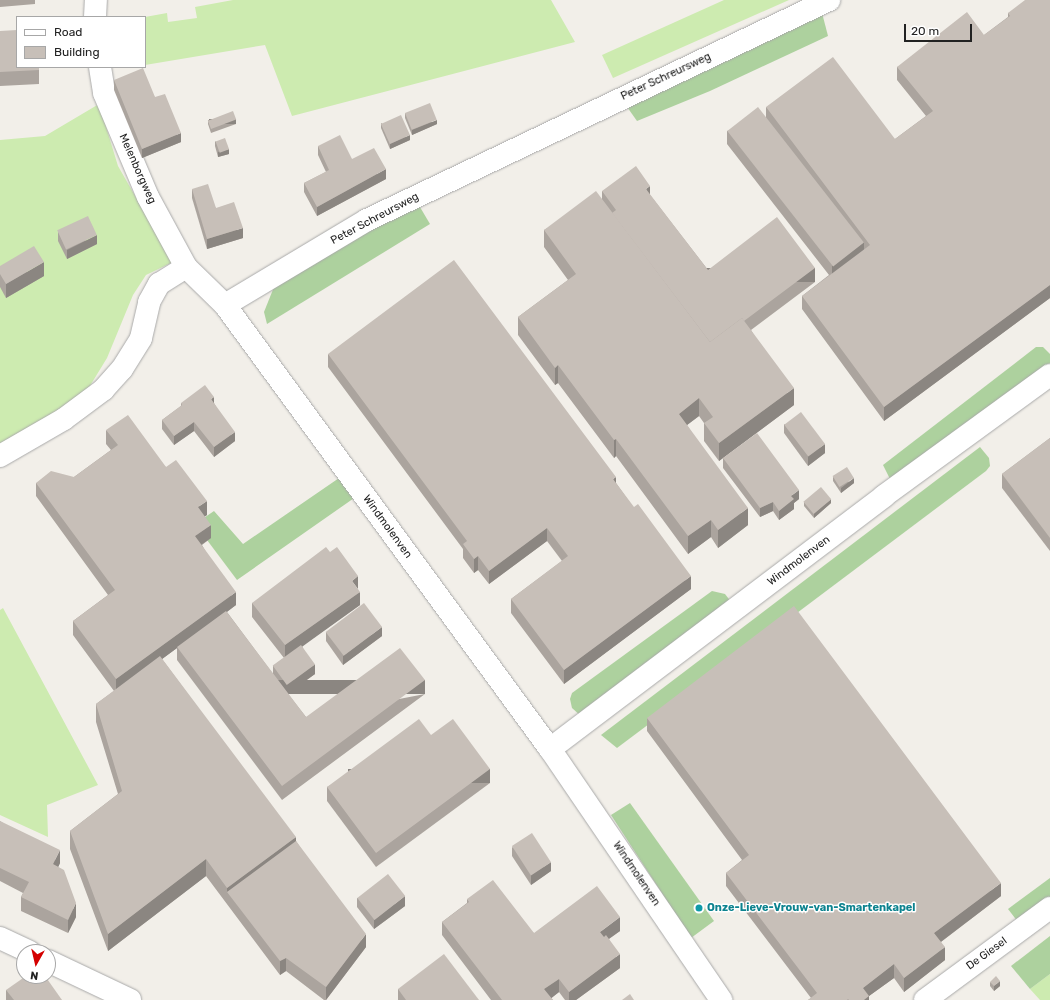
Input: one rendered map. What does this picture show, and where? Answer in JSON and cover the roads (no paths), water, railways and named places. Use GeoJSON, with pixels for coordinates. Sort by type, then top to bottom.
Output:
{"type":"FeatureCollection","features":[{"type":"Feature","properties":{"kind":"street"},"geometry":{"type":"LineString","coordinates":[[95,16],[96,0]]}},
{"type":"Feature","properties":{"kind":"street","name":"Peter Schreursweg"},"geometry":{"type":"LineString","coordinates":[[225,305],[367,220],[829,0]]}},
{"type":"Feature","properties":{"kind":"street","name":"Melenborgweg"},"geometry":{"type":"LineString","coordinates":[[100,68],[104,93],[148,197],[186,267]]}},
{"type":"Feature","properties":{"kind":"street"},"geometry":{"type":"LineString","coordinates":[[0,456],[64,419],[103,390],[122,369],[141,338],[149,302],[159,284],[186,267],[225,305]]}},
{"type":"Feature","properties":{"kind":"street","name":"Windmolenven"},"geometry":{"type":"LineString","coordinates":[[225,305],[550,748],[721,1000]]}},
{"type":"Feature","properties":{"kind":"street","name":"Windmolenven"},"geometry":{"type":"LineString","coordinates":[[550,748],[884,496],[1050,376]]}},
{"type":"Feature","properties":{"kind":"street","name":"De Giesel"},"geometry":{"type":"LineString","coordinates":[[925,1000],[1050,908]]}},
{"type":"Feature","properties":{"kind":"street"},"geometry":{"type":"LineString","coordinates":[[0,938],[16,945]]}},
{"type":"Feature","properties":{"kind":"street"},"geometry":{"type":"LineString","coordinates":[[56,965],[130,1000]]}},
{"type":"Feature","properties":{"kind":"place","name":"Onze-Lieve-Vrouw-van-Smartenkapel"},"geometry":{"type":"Point","coordinates":[699,908]}}]}
